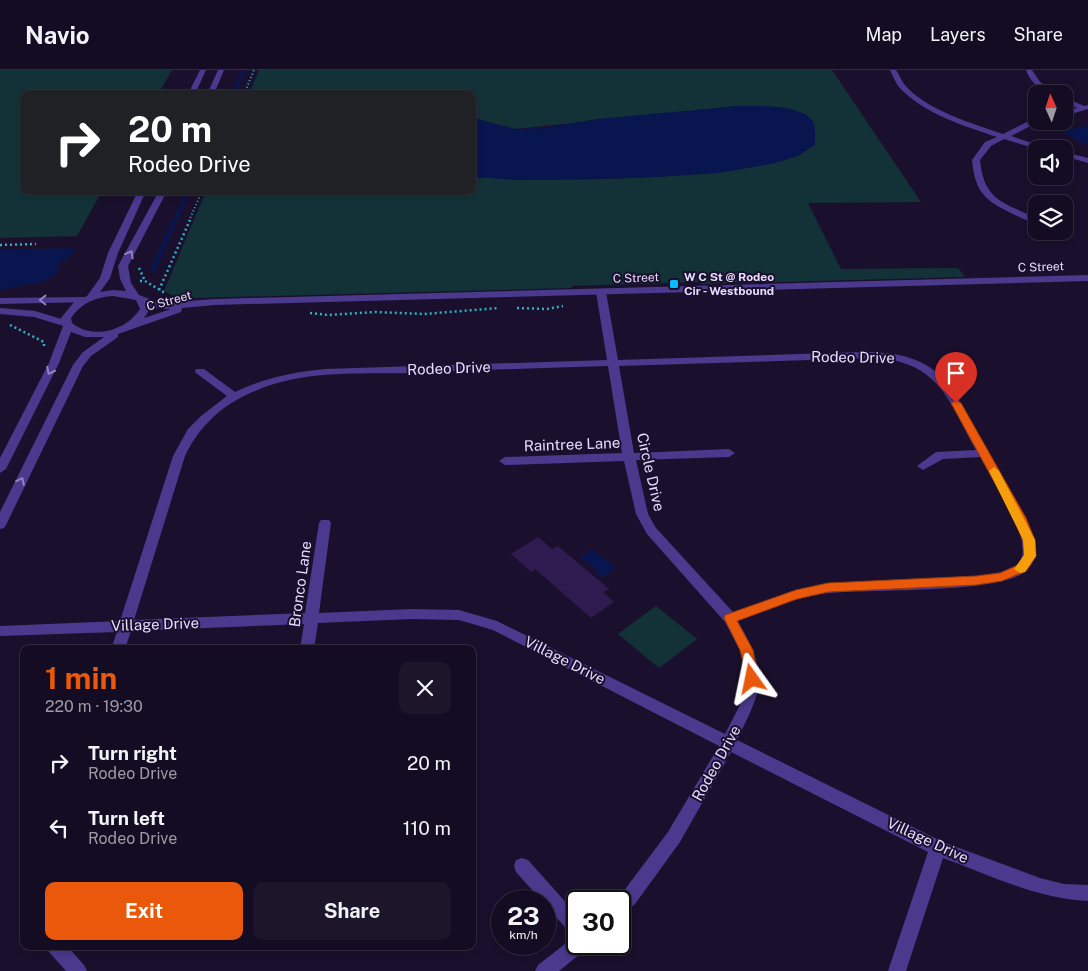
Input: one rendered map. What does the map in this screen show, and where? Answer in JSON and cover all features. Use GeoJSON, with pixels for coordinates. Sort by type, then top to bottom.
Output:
{"type":"FeatureCollection","features":[{"type":"Feature","properties":{"kind":"street"},"geometry":{"type":"LineString","coordinates":[[193,90],[203,70]]}},
{"type":"Feature","properties":{"kind":"street"},"geometry":{"type":"LineString","coordinates":[[212,90],[222,70]]}},
{"type":"Feature","properties":{"kind":"street"},"geometry":{"type":"LineString","coordinates":[[894,70],[905,89],[931,108],[1028,143]]}},
{"type":"Feature","properties":{"kind":"street"},"geometry":{"type":"LineString","coordinates":[[1029,71],[1041,85]]}},
{"type":"Feature","properties":{"kind":"street"},"geometry":{"type":"LineString","coordinates":[[1073,103],[1086,108]]}},
{"type":"Feature","properties":{"kind":"street"},"geometry":{"type":"LineString","coordinates":[[1073,112],[1086,108]]}},
{"type":"Feature","properties":{"kind":"street"},"geometry":{"type":"LineString","coordinates":[[1028,125],[988,144],[976,160],[978,176],[984,193],[1008,208],[1028,217]]}},
{"type":"Feature","properties":{"kind":"street"},"geometry":{"type":"LineString","coordinates":[[1073,157],[1088,162]]}},
{"type":"Feature","properties":{"kind":"street"},"geometry":{"type":"LineString","coordinates":[[0,469],[57,357],[69,312],[88,299],[105,278],[113,253],[140,195]]}},
{"type":"Feature","properties":{"kind":"street"},"geometry":{"type":"LineString","coordinates":[[0,525],[78,365],[87,354],[142,315],[145,309],[138,298],[126,286],[123,266],[162,195]]}},
{"type":"Feature","properties":{"kind":"street","name":"C Street"},"geometry":{"type":"LineString","coordinates":[[88,299],[110,293],[129,294],[161,306],[215,302],[1088,278]]}},
{"type":"Feature","properties":{"kind":"street","name":"Circle Drive"},"geometry":{"type":"LineString","coordinates":[[601,292],[629,457],[642,514],[651,531],[730,618]]}},
{"type":"Feature","properties":{"kind":"street"},"geometry":{"type":"LineString","coordinates":[[0,301],[88,299]]}},
{"type":"Feature","properties":{"kind":"street","name":"C Street"},"geometry":{"type":"LineString","coordinates":[[127,327],[163,314],[215,302]]}},
{"type":"Feature","properties":{"kind":"street"},"geometry":{"type":"LineString","coordinates":[[0,311],[35,314],[67,325],[74,331],[97,335],[127,327]]}},
{"type":"Feature","properties":{"kind":"street","name":"Rodeo Drive"},"geometry":{"type":"LineString","coordinates":[[119,645],[179,456],[192,433],[210,414],[233,396],[264,385],[309,373],[862,355],[898,357],[928,368],[941,380],[1020,518],[1029,540],[1030,556],[1022,568],[1002,577],[828,588],[796,595],[730,618],[746,650],[752,679],[748,703],[728,744],[674,837],[631,895]]}},
{"type":"Feature","properties":{"kind":"street"},"geometry":{"type":"LineString","coordinates":[[200,371],[233,396]]}},
{"type":"Feature","properties":{"kind":"street","name":"Raintree Lane"},"geometry":{"type":"LineString","coordinates":[[505,461],[729,453]]}},
{"type":"Feature","properties":{"kind":"street"},"geometry":{"type":"LineString","coordinates":[[923,466],[940,455],[984,453]]}},
{"type":"Feature","properties":{"kind":"street","name":"Bronco Lane"},"geometry":{"type":"LineString","coordinates":[[309,645],[325,523]]}},
{"type":"Feature","properties":{"kind":"street","name":"Village Drive"},"geometry":{"type":"LineString","coordinates":[[0,631],[412,614],[459,615],[498,626],[728,744],[829,792],[938,848],[1040,886],[1064,892],[1088,893]]}},
{"type":"Feature","properties":{"kind":"street"},"geometry":{"type":"LineString","coordinates":[[897,971],[938,848]]}},
{"type":"Feature","properties":{"kind":"street"},"geometry":{"type":"LineString","coordinates":[[522,866],[566,916]]}},
{"type":"Feature","properties":{"kind":"street"},"geometry":{"type":"LineString","coordinates":[[59,950],[78,971]]}},
{"type":"Feature","properties":{"kind":"street"},"geometry":{"type":"LineString","coordinates":[[544,971],[566,954]]}},
{"type":"Feature","properties":{"kind":"path"},"geometry":{"type":"LineString","coordinates":[[246,90],[254,70]]}},
{"type":"Feature","properties":{"kind":"path"},"geometry":{"type":"LineString","coordinates":[[159,290],[200,195]]}},
{"type":"Feature","properties":{"kind":"path"},"geometry":{"type":"LineString","coordinates":[[0,245],[36,244]]}},
{"type":"Feature","properties":{"kind":"path"},"geometry":{"type":"LineString","coordinates":[[141,281],[145,281],[166,293]]}},
{"type":"Feature","properties":{"kind":"path"},"geometry":{"type":"LineString","coordinates":[[512,307],[547,309],[564,306]]}},
{"type":"Feature","properties":{"kind":"path"},"geometry":{"type":"LineString","coordinates":[[308,313],[328,315],[375,312],[424,314],[502,308]]}},
{"type":"Feature","properties":{"kind":"path"},"geometry":{"type":"LineString","coordinates":[[7,324],[44,342],[44,352]]}},
{"type":"Feature","properties":{"kind":"green space"},"geometry":{"type":"Polygon","coordinates":[[[0,70],[172,70],[160,90],[20,90],[20,195],[100,195],[77,236],[0,238],[0,70]]]}},
{"type":"Feature","properties":{"kind":"green space"},"geometry":{"type":"Polygon","coordinates":[[[259,70],[832,70],[921,202],[808,203],[841,269],[958,268],[965,277],[702,284],[701,282],[572,286],[572,288],[193,298],[172,295],[164,291],[204,195],[476,195],[476,177],[586,179],[701,174],[750,167],[798,156],[814,127],[813,122],[805,114],[739,106],[515,129],[476,119],[476,90],[251,90],[259,70]]]}},
{"type":"Feature","properties":{"kind":"green space"},"geometry":{"type":"Polygon","coordinates":[[[656,606],[697,639],[659,668],[618,634],[656,606]]]}},
{"type":"Feature","properties":{"kind":"shaded area"},"geometry":{"type":"Polygon","coordinates":[[[739,106],[779,107],[799,112],[813,122],[815,145],[798,156],[771,164],[718,173],[638,178],[517,180],[476,177],[476,119],[515,129],[545,128],[597,119],[739,106]]]}},
{"type":"Feature","properties":{"kind":"shaded area"},"geometry":{"type":"Polygon","coordinates":[[[1088,127],[1088,144],[1080,142],[1063,131],[1088,127]]]}},
{"type":"Feature","properties":{"kind":"shaded area"},"geometry":{"type":"Polygon","coordinates":[[[75,248],[70,257],[57,264],[59,272],[45,281],[0,290],[0,250],[75,248]]]}},
{"type":"Feature","properties":{"kind":"shaded area"},"geometry":{"type":"Polygon","coordinates":[[[592,549],[616,568],[601,578],[598,575],[599,573],[580,557],[592,549]]]}},
{"type":"Feature","properties":{"kind":"building"},"geometry":{"type":"Polygon","coordinates":[[[538,537],[552,549],[558,546],[609,589],[603,592],[614,602],[591,618],[535,569],[531,572],[511,554],[538,537]]]}},
{"type":"Feature","properties":{"kind":"waterway"},"geometry":{"type":"LineString","coordinates":[[235,90],[244,70]]}},
{"type":"Feature","properties":{"kind":"waterway"},"geometry":{"type":"LineString","coordinates":[[175,221],[186,195]]}},
{"type":"Feature","properties":{"kind":"waterway"},"geometry":{"type":"LineString","coordinates":[[153,270],[175,220]]}},
{"type":"Feature","properties":{"kind":"slow traffic"},"geometry":{"type":"LineString","coordinates":[[994,471],[1020,518],[1029,540],[1030,556],[1020,569]]}},
{"type":"Feature","properties":{"kind":"place","name":"W C St @ Rodeo Cir - Westbound"},"geometry":{"type":"Point","coordinates":[674,284]}},
{"type":"Feature","properties":{"kind":"route"},"geometry":{"type":"LineString","coordinates":[[752,679],[746,650],[730,618],[796,595],[828,588],[976,580],[1002,577],[1022,568],[1030,556],[1029,540],[1020,518],[956,403]]}}]}
